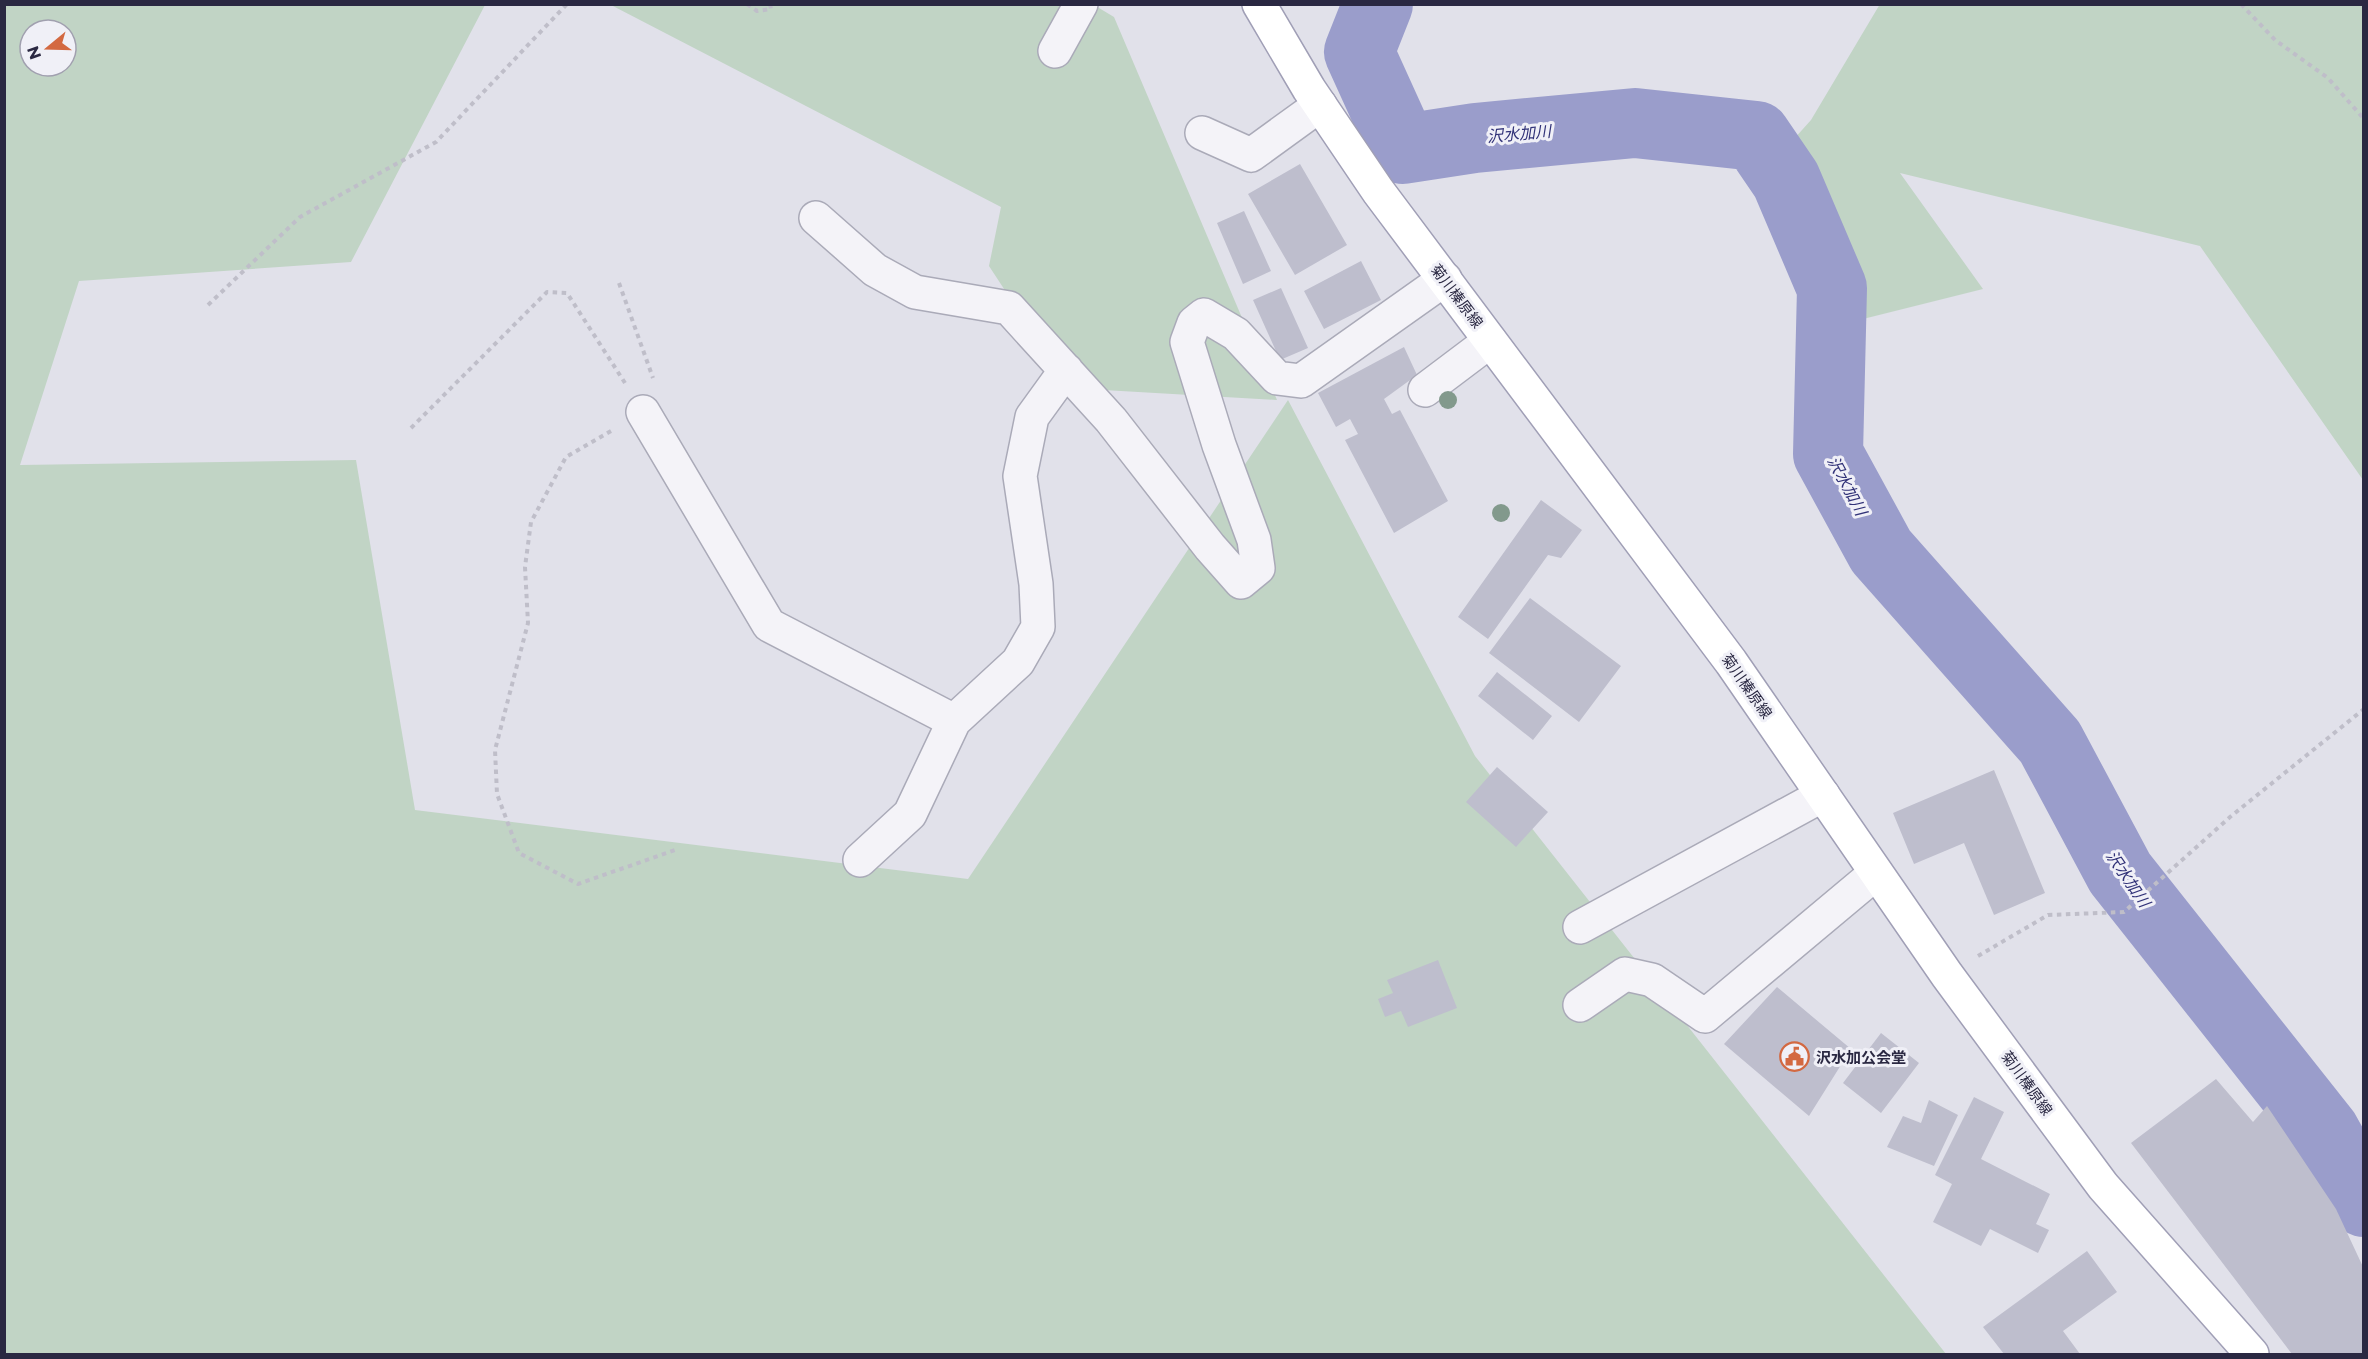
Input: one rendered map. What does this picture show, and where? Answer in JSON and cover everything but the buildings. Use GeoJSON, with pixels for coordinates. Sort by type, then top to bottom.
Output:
{"type":"FeatureCollection","features":[{"type":"Feature","properties":{"kind":"main road","name":"菊川榛原線"},"geometry":{"type":"LineString","coordinates":[[1259,4],[1320,105],[1378,190],[1731,662],[1947,975],[2103,1186],[2252,1354]]}},
{"type":"Feature","properties":{"kind":"lane"},"geometry":{"type":"LineString","coordinates":[[1055,51],[1081,4]]}},
{"type":"Feature","properties":{"kind":"lane"},"geometry":{"type":"LineString","coordinates":[[1202,133],[1251,155],[1320,105]]}},
{"type":"Feature","properties":{"kind":"lane"},"geometry":{"type":"LineString","coordinates":[[816,218],[875,270],[915,292],[1009,308],[1111,420],[1210,547],[1241,582],[1258,568],[1254,540],[1219,445],[1187,342],[1194,323],[1204,315],[1236,334],[1277,378],[1301,381],[1445,279]]}},
{"type":"Feature","properties":{"kind":"lane"},"geometry":{"type":"LineString","coordinates":[[1425,390],[1491,340]]}},
{"type":"Feature","properties":{"kind":"lane"},"geometry":{"type":"LineString","coordinates":[[860,860],[910,814],[954,721],[1018,662],[1038,627],[1036,584],[1020,476],[1032,417],[1065,370]]}},
{"type":"Feature","properties":{"kind":"lane"},"geometry":{"type":"LineString","coordinates":[[643,412],[769,625],[954,721]]}},
{"type":"Feature","properties":{"kind":"lane"},"geometry":{"type":"LineString","coordinates":[[1580,927],[1823,795]]}},
{"type":"Feature","properties":{"kind":"lane"},"geometry":{"type":"LineString","coordinates":[[1580,1005],[1625,974],[1652,980],[1705,1016],[1876,873]]}},
{"type":"Feature","properties":{"kind":"path"},"geometry":{"type":"LineString","coordinates":[[208,305],[300,217],[436,142],[567,4]]}},
{"type":"Feature","properties":{"kind":"path"},"geometry":{"type":"LineString","coordinates":[[747,4],[758,11],[771,9],[770,4]]}},
{"type":"Feature","properties":{"kind":"path"},"geometry":{"type":"LineString","coordinates":[[2241,4],[2275,40],[2328,78],[2364,119]]}},
{"type":"Feature","properties":{"kind":"path"},"geometry":{"type":"LineString","coordinates":[[619,283],[660,398],[643,412],[566,457],[531,522],[525,567],[528,623],[495,750],[497,794],[519,853],[578,884],[675,850]]}},
{"type":"Feature","properties":{"kind":"path"},"geometry":{"type":"LineString","coordinates":[[411,428],[547,292],[567,293],[643,412]]}},
{"type":"Feature","properties":{"kind":"path"},"geometry":{"type":"LineString","coordinates":[[1947,975],[2048,915],[2124,912],[2230,818],[2364,709]]}},
{"type":"Feature","properties":{"kind":"green space"},"geometry":{"type":"Polygon","coordinates":[[[5,4],[485,5],[351,262],[79,281],[20,465],[356,460],[415,810],[968,879],[1288,400],[1475,756],[1946,1354],[5,1354],[5,4]]]}},
{"type":"Feature","properties":{"kind":"green space"},"geometry":{"type":"Polygon","coordinates":[[[1880,4],[2363,5],[2363,480],[2200,246],[1900,173],[1983,289],[1815,331],[1757,180],[1811,120],[1880,4]]]}},
{"type":"Feature","properties":{"kind":"green space"},"geometry":{"type":"Polygon","coordinates":[[[611,5],[1094,5],[1114,17],[1277,400],[1069,388],[989,266],[1001,207],[611,5]]]}},
{"type":"Feature","properties":{"kind":"waterway","name":"沢水加川"},"geometry":{"type":"LineString","coordinates":[[1378,4],[1359,52],[1403,149],[1475,138],[1635,123],[1756,136],[1786,180],[1832,288],[1828,454],[1881,551],[2050,742],[2120,873],[2325,1132],[2364,1202]]}},
{"type":"Feature","properties":{"kind":"place","name":"沢水加公会堂"},"geometry":{"type":"Point","coordinates":[1795,1057]}}]}
